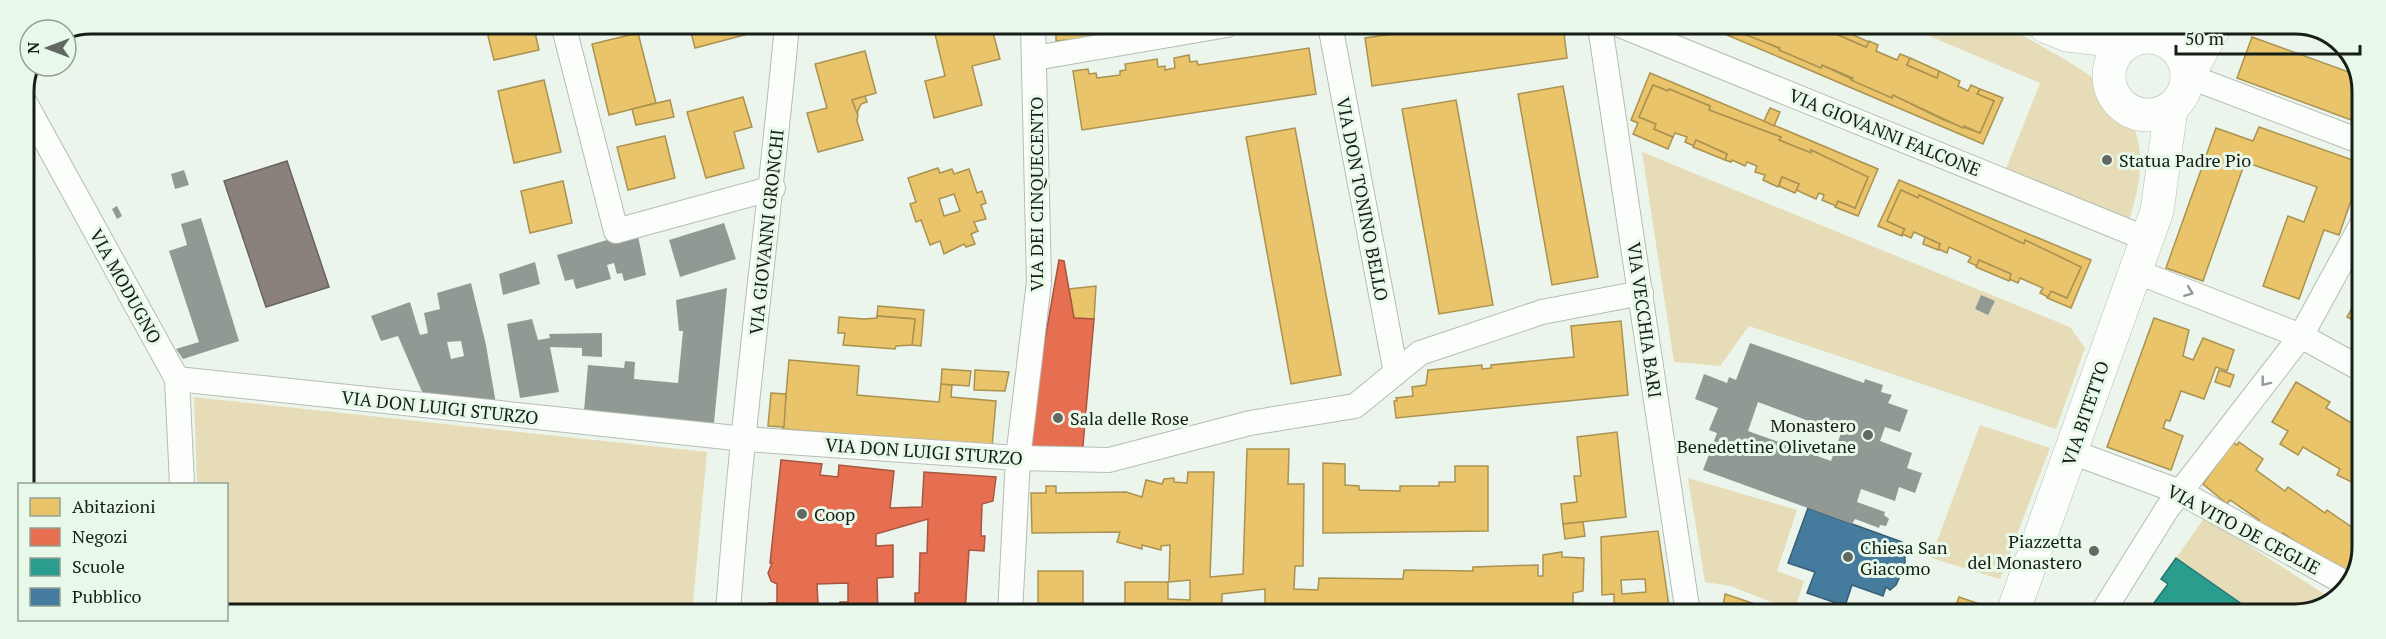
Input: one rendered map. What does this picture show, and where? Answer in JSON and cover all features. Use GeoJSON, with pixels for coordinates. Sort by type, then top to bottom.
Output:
{"type":"FeatureCollection","features":[{"type":"Feature","properties":{"kind":"street"},"geometry":{"type":"LineString","coordinates":[[566,34],[616,231],[772,188]]}},
{"type":"Feature","properties":{"kind":"street","name":"VIA GIOVANNI GRONCHI"},"geometry":{"type":"LineString","coordinates":[[729,604],[786,34]]}},
{"type":"Feature","properties":{"kind":"street","name":"VIA DEI CINQUECENTO"},"geometry":{"type":"LineString","coordinates":[[1011,604],[1018,458],[1039,282],[1034,34]]}},
{"type":"Feature","properties":{"kind":"street"},"geometry":{"type":"LineString","coordinates":[[1035,58],[1175,34]]}},
{"type":"Feature","properties":{"kind":"street","name":"VIA DON TONINO BELLO"},"geometry":{"type":"LineString","coordinates":[[1332,34],[1396,373]]}},
{"type":"Feature","properties":{"kind":"street","name":"VIA VECCHIA BARI"},"geometry":{"type":"LineString","coordinates":[[1601,34],[1687,604]]}},
{"type":"Feature","properties":{"kind":"street","name":"VIA GIOVANNI FALCONE"},"geometry":{"type":"LineString","coordinates":[[1643,34],[2152,225]]}},
{"type":"Feature","properties":{"kind":"street"},"geometry":{"type":"LineString","coordinates":[[2060,34],[2109,75]]}},
{"type":"Feature","properties":{"kind":"street"},"geometry":{"type":"LineString","coordinates":[[2076,34],[2128,42],[2163,34]]}},
{"type":"Feature","properties":{"kind":"street"},"geometry":{"type":"LineString","coordinates":[[2171,34],[2188,76]]}},
{"type":"Feature","properties":{"kind":"street"},"geometry":{"type":"LineString","coordinates":[[2128,42],[2115,55],[2109,75],[2113,94],[2121,105],[2156,112],[2186,89],[2188,76],[2211,34]]}},
{"type":"Feature","properties":{"kind":"street"},"geometry":{"type":"LineString","coordinates":[[2188,76],[2351,138]]}},
{"type":"Feature","properties":{"kind":"street"},"geometry":{"type":"LineString","coordinates":[[2152,225],[2156,112]]}},
{"type":"Feature","properties":{"kind":"street","name":"VIA MODUGNO"},"geometry":{"type":"LineString","coordinates":[[34,119],[177,379],[182,483]]}},
{"type":"Feature","properties":{"kind":"street","name":"VIA BITETTO"},"geometry":{"type":"LineString","coordinates":[[2016,604],[2152,225]]}},
{"type":"Feature","properties":{"kind":"street"},"geometry":{"type":"LineString","coordinates":[[2108,604],[2180,492],[2301,336],[2351,244]]}},
{"type":"Feature","properties":{"kind":"street"},"geometry":{"type":"LineString","coordinates":[[2135,271],[2301,336],[2352,364]]}},
{"type":"Feature","properties":{"kind":"street","name":"VIA DON LUIGI STURZO"},"geometry":{"type":"LineString","coordinates":[[177,379],[745,439],[1018,458],[1109,460],[1250,423],[1355,406],[1420,353],[1542,312],[1641,293]]}},
{"type":"Feature","properties":{"kind":"street","name":"VIA VITO DE CEGLIE"},"geometry":{"type":"LineString","coordinates":[[2072,452],[2180,492],[2341,581]]}},
{"type":"Feature","properties":{"kind":"shaded area"},"geometry":{"type":"Polygon","coordinates":[[[1925,34],[2020,34],[2059,56],[2105,88],[2121,104],[2132,123],[2138,143],[2140,165],[2137,191],[2129,220],[2006,169],[2040,83],[1925,34]]]}},
{"type":"Feature","properties":{"kind":"shaded area"},"geometry":{"type":"Polygon","coordinates":[[[1642,152],[2070,327],[2085,348],[2056,429],[1749,326],[1720,366],[1674,362],[1642,152]]]}},
{"type":"Feature","properties":{"kind":"shaded area"},"geometry":{"type":"Polygon","coordinates":[[[194,397],[707,452],[693,604],[228,604],[228,483],[197,483],[194,397]]]}},
{"type":"Feature","properties":{"kind":"shaded area"},"geometry":{"type":"Polygon","coordinates":[[[1980,425],[2050,448],[2000,579],[1931,558],[1980,425]]]}},
{"type":"Feature","properties":{"kind":"shaded area"},"geometry":{"type":"Polygon","coordinates":[[[1688,478],[1797,510],[1777,571],[1804,581],[1796,604],[1776,604],[1730,586],[1705,582],[1688,478]]]}},
{"type":"Feature","properties":{"kind":"shaded area"},"geometry":{"type":"Polygon","coordinates":[[[2205,517],[2326,595],[2302,604],[2241,604],[2176,558],[2205,517]]]}},
{"type":"Feature","properties":{"kind":"building: Abitazioni"},"geometry":{"type":"Polygon","coordinates":[[[488,34],[535,34],[539,50],[494,60],[488,34]]]}},
{"type":"Feature","properties":{"kind":"building: Abitazioni"},"geometry":{"type":"Polygon","coordinates":[[[638,34],[656,103],[609,115],[592,44],[638,34]]]}},
{"type":"Feature","properties":{"kind":"building: Abitazioni"},"geometry":{"type":"Polygon","coordinates":[[[691,34],[748,34],[695,48],[691,34]]]}},
{"type":"Feature","properties":{"kind":"building: Abitazioni"},"geometry":{"type":"Polygon","coordinates":[[[935,34],[993,34],[1000,59],[972,66],[982,105],[934,118],[925,81],[945,76],[935,34]]]}},
{"type":"Feature","properties":{"kind":"building: Abitazioni"},"geometry":{"type":"Polygon","coordinates":[[[1056,34],[1092,34],[1092,38],[1056,41],[1056,34]]]}},
{"type":"Feature","properties":{"kind":"building: Abitazioni"},"geometry":{"type":"Polygon","coordinates":[[[1393,34],[1564,34],[1567,58],[1372,86],[1365,38],[1393,34]]]}},
{"type":"Feature","properties":{"kind":"building: Abitazioni"},"geometry":{"type":"Polygon","coordinates":[[[1725,34],[1750,35],[1821,68],[1822,65],[1892,98],[1893,95],[1944,120],[1980,133],[1994,101],[1977,94],[1980,89],[2003,98],[1983,144],[1725,34]]]}},
{"type":"Feature","properties":{"kind":"building: Abitazioni"},"geometry":{"type":"Polygon","coordinates":[[[1744,34],[1836,34],[1866,47],[1869,41],[1878,45],[1876,51],[1897,60],[1900,54],[1910,58],[1907,65],[1937,78],[1939,71],[1960,81],[1958,86],[1968,91],[1971,85],[1980,89],[1977,94],[1994,101],[1980,133],[1964,126],[1963,128],[1893,95],[1892,98],[1822,65],[1821,68],[1779,50],[1780,48],[1744,34]]]}},
{"type":"Feature","properties":{"kind":"building: Abitazioni"},"geometry":{"type":"Polygon","coordinates":[[[1836,34],[1851,34],[1869,42],[1866,47],[1836,34]]]}},
{"type":"Feature","properties":{"kind":"building: Abitazioni"},"geometry":{"type":"Polygon","coordinates":[[[2252,37],[2348,72],[2351,88],[2351,120],[2237,78],[2252,37]]]}},
{"type":"Feature","properties":{"kind":"building: Abitazioni"},"geometry":{"type":"Polygon","coordinates":[[[1309,48],[1316,94],[1082,130],[1073,71],[1088,69],[1089,74],[1096,73],[1097,78],[1120,75],[1120,71],[1126,70],[1125,64],[1157,59],[1158,67],[1165,66],[1165,70],[1175,68],[1174,58],[1189,55],[1190,62],[1197,61],[1198,65],[1309,48]]]}},
{"type":"Feature","properties":{"kind":"building: Abitazioni"},"geometry":{"type":"Polygon","coordinates":[[[865,51],[876,93],[852,100],[858,114],[857,121],[863,140],[818,152],[807,113],[827,108],[815,64],[865,51]]]}},
{"type":"Feature","properties":{"kind":"building: Abitazioni"},"geometry":{"type":"Polygon","coordinates":[[[1910,58],[1939,71],[1937,78],[1907,65],[1910,58]]]}},
{"type":"Feature","properties":{"kind":"building: Abitazioni"},"geometry":{"type":"Polygon","coordinates":[[[1650,73],[1878,169],[1858,216],[1835,207],[1838,201],[1855,208],[1868,177],[1811,150],[1811,153],[1779,140],[1781,137],[1709,110],[1710,106],[1669,89],[1668,91],[1653,85],[1639,117],[1656,124],[1654,129],[1673,137],[1668,149],[1633,134],[1638,123],[1631,120],[1650,73]]]}},
{"type":"Feature","properties":{"kind":"building: Abitazioni"},"geometry":{"type":"Polygon","coordinates":[[[544,80],[561,152],[514,163],[498,91],[544,80]]]}},
{"type":"Feature","properties":{"kind":"building: Abitazioni"},"geometry":{"type":"Polygon","coordinates":[[[1653,85],[1710,106],[1709,110],[1781,137],[1779,140],[1811,153],[1811,150],[1868,177],[1855,208],[1838,201],[1836,206],[1822,200],[1824,195],[1819,193],[1816,199],[1796,190],[1799,184],[1782,177],[1778,187],[1763,180],[1765,175],[1755,172],[1757,166],[1747,162],[1745,166],[1732,160],[1731,162],[1725,160],[1727,154],[1696,140],[1694,146],[1685,142],[1687,137],[1675,133],[1673,137],[1654,129],[1656,124],[1639,117],[1653,85]]]}},
{"type":"Feature","properties":{"kind":"building: Abitazioni"},"geometry":{"type":"Polygon","coordinates":[[[1563,86],[1598,277],[1552,285],[1518,94],[1563,86]]]}},
{"type":"Feature","properties":{"kind":"building: Abitazioni"},"geometry":{"type":"Polygon","coordinates":[[[865,96],[867,102],[861,104],[857,113],[852,100],[865,96]]]}},
{"type":"Feature","properties":{"kind":"building: Abitazioni"},"geometry":{"type":"Polygon","coordinates":[[[743,97],[752,127],[734,132],[744,168],[706,178],[687,112],[743,97]]]}},
{"type":"Feature","properties":{"kind":"building: Abitazioni"},"geometry":{"type":"Polygon","coordinates":[[[670,100],[674,117],[636,125],[632,109],[670,100]]]}},
{"type":"Feature","properties":{"kind":"building: Abitazioni"},"geometry":{"type":"Polygon","coordinates":[[[1456,100],[1493,305],[1439,314],[1402,109],[1456,100]]]}},
{"type":"Feature","properties":{"kind":"building: Abitazioni"},"geometry":{"type":"Polygon","coordinates":[[[1770,108],[1780,112],[1774,126],[1764,121],[1770,108]]]}},
{"type":"Feature","properties":{"kind":"building: Abitazioni"},"geometry":{"type":"Polygon","coordinates":[[[2259,127],[2351,160],[2351,200],[2339,235],[2324,230],[2299,299],[2263,286],[2288,216],[2304,222],[2317,187],[2245,162],[2203,281],[2166,268],[2216,128],[2253,141],[2259,127]]]}},
{"type":"Feature","properties":{"kind":"building: Abitazioni"},"geometry":{"type":"Polygon","coordinates":[[[1295,128],[1341,375],[1291,384],[1246,137],[1295,128]]]}},
{"type":"Feature","properties":{"kind":"building: Abitazioni"},"geometry":{"type":"Polygon","coordinates":[[[665,136],[675,178],[628,190],[617,147],[665,136]]]}},
{"type":"Feature","properties":{"kind":"building: Abitazioni"},"geometry":{"type":"Polygon","coordinates":[[[1696,140],[1727,154],[1725,160],[1693,147],[1696,140]]]}},
{"type":"Feature","properties":{"kind":"building: Abitazioni"},"geometry":{"type":"Polygon","coordinates":[[[938,168],[940,173],[952,169],[954,174],[969,169],[977,193],[982,191],[986,203],[981,205],[986,219],[974,222],[978,231],[971,234],[975,244],[966,247],[964,244],[944,254],[940,241],[930,245],[921,220],[916,222],[910,204],[916,202],[908,178],[938,168]],[[954,194],[939,199],[944,216],[960,211],[954,194]]]}},
{"type":"Feature","properties":{"kind":"building: Abitazioni"},"geometry":{"type":"Polygon","coordinates":[[[1782,177],[1799,184],[1795,193],[1779,186],[1782,177]]]}},
{"type":"Feature","properties":{"kind":"building: Abitazioni"},"geometry":{"type":"Polygon","coordinates":[[[1899,180],[2091,260],[2071,308],[2047,298],[2051,291],[2067,298],[2081,267],[2025,240],[2024,244],[1919,195],[1918,198],[1901,190],[1887,221],[1905,229],[1902,236],[1878,226],[1899,180]]]}},
{"type":"Feature","properties":{"kind":"building: Abitazioni"},"geometry":{"type":"Polygon","coordinates":[[[563,181],[572,223],[530,233],[521,191],[563,181]]]}},
{"type":"Feature","properties":{"kind":"building: Abitazioni"},"geometry":{"type":"Polygon","coordinates":[[[1901,190],[1918,198],[1919,195],[2024,244],[2025,240],[2081,267],[2067,298],[2051,291],[2048,297],[2040,293],[2043,288],[2020,278],[2018,283],[2009,279],[2011,274],[1979,260],[1977,266],[1968,262],[1971,257],[1949,247],[1947,253],[1938,249],[1940,244],[1914,232],[1911,238],[1902,234],[1905,229],[1887,221],[1901,190]]]}},
{"type":"Feature","properties":{"kind":"building: Abitazioni"},"geometry":{"type":"Polygon","coordinates":[[[1925,237],[1940,244],[1938,250],[1923,244],[1925,237]]]}},
{"type":"Feature","properties":{"kind":"building: Abitazioni"},"geometry":{"type":"Polygon","coordinates":[[[1979,260],[2011,274],[2009,281],[1976,267],[1979,260]]]}},
{"type":"Feature","properties":{"kind":"building: Abitazioni"},"geometry":{"type":"Polygon","coordinates":[[[1096,286],[1094,319],[1074,318],[1069,289],[1096,286]]]}},
{"type":"Feature","properties":{"kind":"building: Abitazioni"},"geometry":{"type":"Polygon","coordinates":[[[878,306],[924,310],[921,346],[912,345],[915,319],[877,316],[878,306]]]}},
{"type":"Feature","properties":{"kind":"building: Abitazioni"},"geometry":{"type":"Polygon","coordinates":[[[2351,309],[2352,320],[2347,317],[2351,309]]]}},
{"type":"Feature","properties":{"kind":"building: Abitazioni"},"geometry":{"type":"Polygon","coordinates":[[[877,316],[915,319],[912,345],[896,346],[895,349],[843,345],[845,333],[838,333],[839,317],[864,319],[877,318],[877,316]]]}},
{"type":"Feature","properties":{"kind":"building: Abitazioni"},"geometry":{"type":"Polygon","coordinates":[[[2154,318],[2189,330],[2183,356],[2193,360],[2203,338],[2234,350],[2227,371],[2216,367],[2204,399],[2181,391],[2170,421],[2166,420],[2163,428],[2183,436],[2171,470],[2107,447],[2154,318]]]}},
{"type":"Feature","properties":{"kind":"building: Abitazioni"},"geometry":{"type":"Polygon","coordinates":[[[1621,321],[1628,395],[1396,418],[1394,401],[1397,401],[1396,398],[1413,396],[1412,387],[1426,385],[1428,370],[1482,365],[1482,369],[1491,368],[1491,365],[1574,357],[1571,326],[1621,321]]]}},
{"type":"Feature","properties":{"kind":"building: Abitazioni"},"geometry":{"type":"Polygon","coordinates":[[[789,360],[859,366],[857,395],[939,402],[941,384],[952,385],[951,397],[996,401],[992,447],[783,429],[789,360]]]}},
{"type":"Feature","properties":{"kind":"building: Abitazioni"},"geometry":{"type":"Polygon","coordinates":[[[942,369],[971,371],[969,386],[941,384],[942,369]]]}},
{"type":"Feature","properties":{"kind":"building: Abitazioni"},"geometry":{"type":"Polygon","coordinates":[[[975,370],[1009,372],[1005,391],[974,390],[975,370]]]}},
{"type":"Feature","properties":{"kind":"building: Abitazioni"},"geometry":{"type":"Polygon","coordinates":[[[2219,370],[2234,375],[2230,387],[2215,382],[2219,370]]]}},
{"type":"Feature","properties":{"kind":"building: Abitazioni"},"geometry":{"type":"Polygon","coordinates":[[[2296,382],[2330,402],[2326,408],[2352,423],[2352,482],[2337,475],[2340,469],[2303,447],[2298,455],[2280,444],[2288,431],[2272,422],[2296,382]]]}},
{"type":"Feature","properties":{"kind":"building: Abitazioni"},"geometry":{"type":"Polygon","coordinates":[[[771,393],[786,394],[784,427],[768,426],[771,393]]]}},
{"type":"Feature","properties":{"kind":"building: Abitazioni"},"geometry":{"type":"Polygon","coordinates":[[[1617,432],[1626,517],[1563,524],[1561,504],[1577,502],[1574,476],[1581,476],[1577,437],[1617,432]]]}},
{"type":"Feature","properties":{"kind":"building: Abitazioni"},"geometry":{"type":"Polygon","coordinates":[[[2232,442],[2237,445],[2239,442],[2263,459],[2256,470],[2285,491],[2288,487],[2325,513],[2327,510],[2352,527],[2352,548],[2344,576],[2283,533],[2280,537],[2256,524],[2259,520],[2230,500],[2227,504],[2203,484],[2232,442]]]}},
{"type":"Feature","properties":{"kind":"building: Abitazioni"},"geometry":{"type":"Polygon","coordinates":[[[1247,449],[1289,449],[1288,484],[1304,484],[1303,566],[1295,566],[1294,589],[1318,590],[1319,578],[1403,579],[1404,570],[1473,571],[1473,567],[1538,565],[1538,576],[1543,576],[1543,555],[1562,552],[1562,557],[1584,558],[1583,591],[1573,593],[1573,603],[1584,604],[1265,604],[1265,589],[1222,594],[1222,604],[1125,604],[1125,582],[1168,582],[1168,599],[1190,600],[1190,580],[1169,582],[1170,545],[1161,546],[1161,550],[1142,545],[1142,549],[1117,542],[1120,532],[1032,533],[1031,493],[1046,493],[1046,486],[1056,486],[1056,493],[1126,492],[1142,497],[1146,480],[1162,484],[1164,479],[1174,478],[1174,482],[1187,483],[1188,472],[1214,472],[1210,577],[1243,574],[1247,449]]]}},
{"type":"Feature","properties":{"kind":"building: Abitazioni"},"geometry":{"type":"Polygon","coordinates":[[[1323,463],[1345,464],[1345,485],[1359,486],[1359,490],[1400,491],[1400,486],[1439,486],[1439,482],[1455,482],[1455,466],[1488,466],[1488,531],[1323,533],[1323,463]]]}},
{"type":"Feature","properties":{"kind":"building: Abitazioni"},"geometry":{"type":"Polygon","coordinates":[[[1583,522],[1585,536],[1565,539],[1563,524],[1583,522]]]}},
{"type":"Feature","properties":{"kind":"building: Abitazioni"},"geometry":{"type":"Polygon","coordinates":[[[1658,531],[1669,604],[1614,604],[1614,594],[1602,595],[1601,537],[1658,531]],[[1645,579],[1621,580],[1622,594],[1646,592],[1645,579]]]}},
{"type":"Feature","properties":{"kind":"building: Abitazioni"},"geometry":{"type":"Polygon","coordinates":[[[1038,571],[1083,571],[1083,604],[1038,604],[1038,571]]]}},
{"type":"Feature","properties":{"kind":"building: Abitazioni"},"geometry":{"type":"Polygon","coordinates":[[[1725,594],[1755,604],[1724,604],[1725,594]]]}},
{"type":"Feature","properties":{"kind":"building: Abitazioni"},"geometry":{"type":"Polygon","coordinates":[[[1959,597],[1979,604],[1957,604],[1959,597]]]}},
{"type":"Feature","properties":{"kind":"building: Negozi"},"geometry":{"type":"Polygon","coordinates":[[[1059,260],[1064,261],[1074,318],[1094,319],[1082,457],[1025,452],[1059,260]]]}},
{"type":"Feature","properties":{"kind":"building: Negozi"},"geometry":{"type":"Polygon","coordinates":[[[781,460],[822,464],[820,475],[838,477],[839,465],[894,471],[890,508],[922,507],[924,472],[996,477],[993,501],[982,504],[981,536],[985,536],[984,551],[969,550],[966,604],[915,604],[915,593],[919,593],[920,553],[927,553],[928,519],[876,534],[876,546],[893,545],[893,577],[877,578],[878,604],[840,604],[840,602],[848,602],[848,583],[817,584],[818,604],[769,604],[777,603],[777,584],[771,581],[768,573],[772,563],[770,563],[781,460]]]}},
{"type":"Feature","properties":{"kind":"building: Scuole"},"geometry":{"type":"Polygon","coordinates":[[[2176,558],[2241,604],[2153,604],[2168,584],[2161,579],[2176,558]]]}},
{"type":"Feature","properties":{"kind":"building: Pubblico","name":"Chiesa San Giacomo"},"geometry":{"type":"Polygon","coordinates":[[[1808,508],[1902,542],[1899,551],[1905,551],[1905,565],[1896,585],[1890,590],[1886,587],[1883,596],[1852,585],[1846,604],[1807,593],[1815,572],[1788,563],[1808,508]]]}},
{"type":"Feature","properties":{"kind":"building: Industria"},"geometry":{"type":"Polygon","coordinates":[[[287,161],[329,287],[266,307],[224,181],[287,161]]]}},
{"type":"Feature","properties":{"kind":"building: Altro"},"geometry":{"type":"Polygon","coordinates":[[[184,170],[189,185],[175,189],[171,174],[184,170]]]}},
{"type":"Feature","properties":{"kind":"building: Altro"},"geometry":{"type":"Polygon","coordinates":[[[117,206],[122,216],[117,219],[112,209],[117,206]]]}},
{"type":"Feature","properties":{"kind":"building: Altro"},"geometry":{"type":"Polygon","coordinates":[[[201,218],[239,341],[183,359],[176,349],[199,342],[169,251],[187,245],[181,224],[201,218]]]}},
{"type":"Feature","properties":{"kind":"building: Altro"},"geometry":{"type":"Polygon","coordinates":[[[724,223],[736,259],[680,277],[669,240],[724,223]]]}},
{"type":"Feature","properties":{"kind":"building: Altro"},"geometry":{"type":"Polygon","coordinates":[[[637,231],[646,275],[624,281],[622,273],[617,274],[614,263],[607,265],[611,279],[576,289],[573,279],[565,281],[557,255],[637,231]]]}},
{"type":"Feature","properties":{"kind":"building: Altro"},"geometry":{"type":"Polygon","coordinates":[[[535,262],[540,284],[503,295],[499,274],[535,262]]]}},
{"type":"Feature","properties":{"kind":"building: Altro"},"geometry":{"type":"Polygon","coordinates":[[[471,283],[486,345],[496,404],[423,394],[398,336],[381,341],[371,316],[410,302],[420,335],[428,333],[424,313],[440,309],[437,293],[471,283]],[[461,341],[447,342],[451,359],[464,356],[461,341]]]}},
{"type":"Feature","properties":{"kind":"building: Altro"},"geometry":{"type":"Polygon","coordinates":[[[727,288],[714,423],[584,411],[588,365],[624,368],[625,361],[635,362],[634,379],[678,383],[683,331],[679,331],[676,300],[727,288]]]}},
{"type":"Feature","properties":{"kind":"building: Altro"},"geometry":{"type":"Polygon","coordinates":[[[1981,295],[1995,301],[1988,315],[1975,309],[1981,295]]]}},
{"type":"Feature","properties":{"kind":"building: Altro"},"geometry":{"type":"Polygon","coordinates":[[[532,319],[538,340],[550,338],[549,334],[602,333],[602,357],[582,356],[582,348],[550,347],[559,392],[520,398],[507,324],[532,319]]]}},
{"type":"Feature","properties":{"kind":"building: Altro","name":"Monastero Benedettine Olivetane"},"geometry":{"type":"Polygon","coordinates":[[[1750,343],[1864,383],[1865,379],[1883,385],[1881,392],[1892,395],[1888,403],[1908,410],[1900,432],[1885,427],[1880,441],[1912,453],[1907,468],[1922,473],[1915,493],[1899,487],[1895,501],[1861,489],[1857,502],[1885,512],[1884,515],[1889,519],[1886,526],[1880,525],[1879,528],[1855,519],[1852,524],[1703,470],[1717,433],[1709,430],[1718,408],[1695,399],[1704,374],[1727,383],[1729,377],[1736,380],[1750,343]],[[1758,402],[1748,431],[1831,461],[1841,433],[1758,402]]]}},
{"type":"Feature","properties":{"kind":"place","name":"Statua Padre Pio"},"geometry":{"type":"Point","coordinates":[2107,160]}},
{"type":"Feature","properties":{"kind":"place","name":"Sala delle Rose"},"geometry":{"type":"Point","coordinates":[1058,418]}},
{"type":"Feature","properties":{"kind":"place","name":"Monastero Benedettine Olivetane"},"geometry":{"type":"Point","coordinates":[1868,435]}},
{"type":"Feature","properties":{"kind":"place","name":"Coop"},"geometry":{"type":"Point","coordinates":[802,514]}},
{"type":"Feature","properties":{"kind":"place","name":"Piazzetta del Monastero"},"geometry":{"type":"Point","coordinates":[2094,551]}},
{"type":"Feature","properties":{"kind":"place","name":"Chiesa San Giacomo"},"geometry":{"type":"Point","coordinates":[1848,557]}}]}
